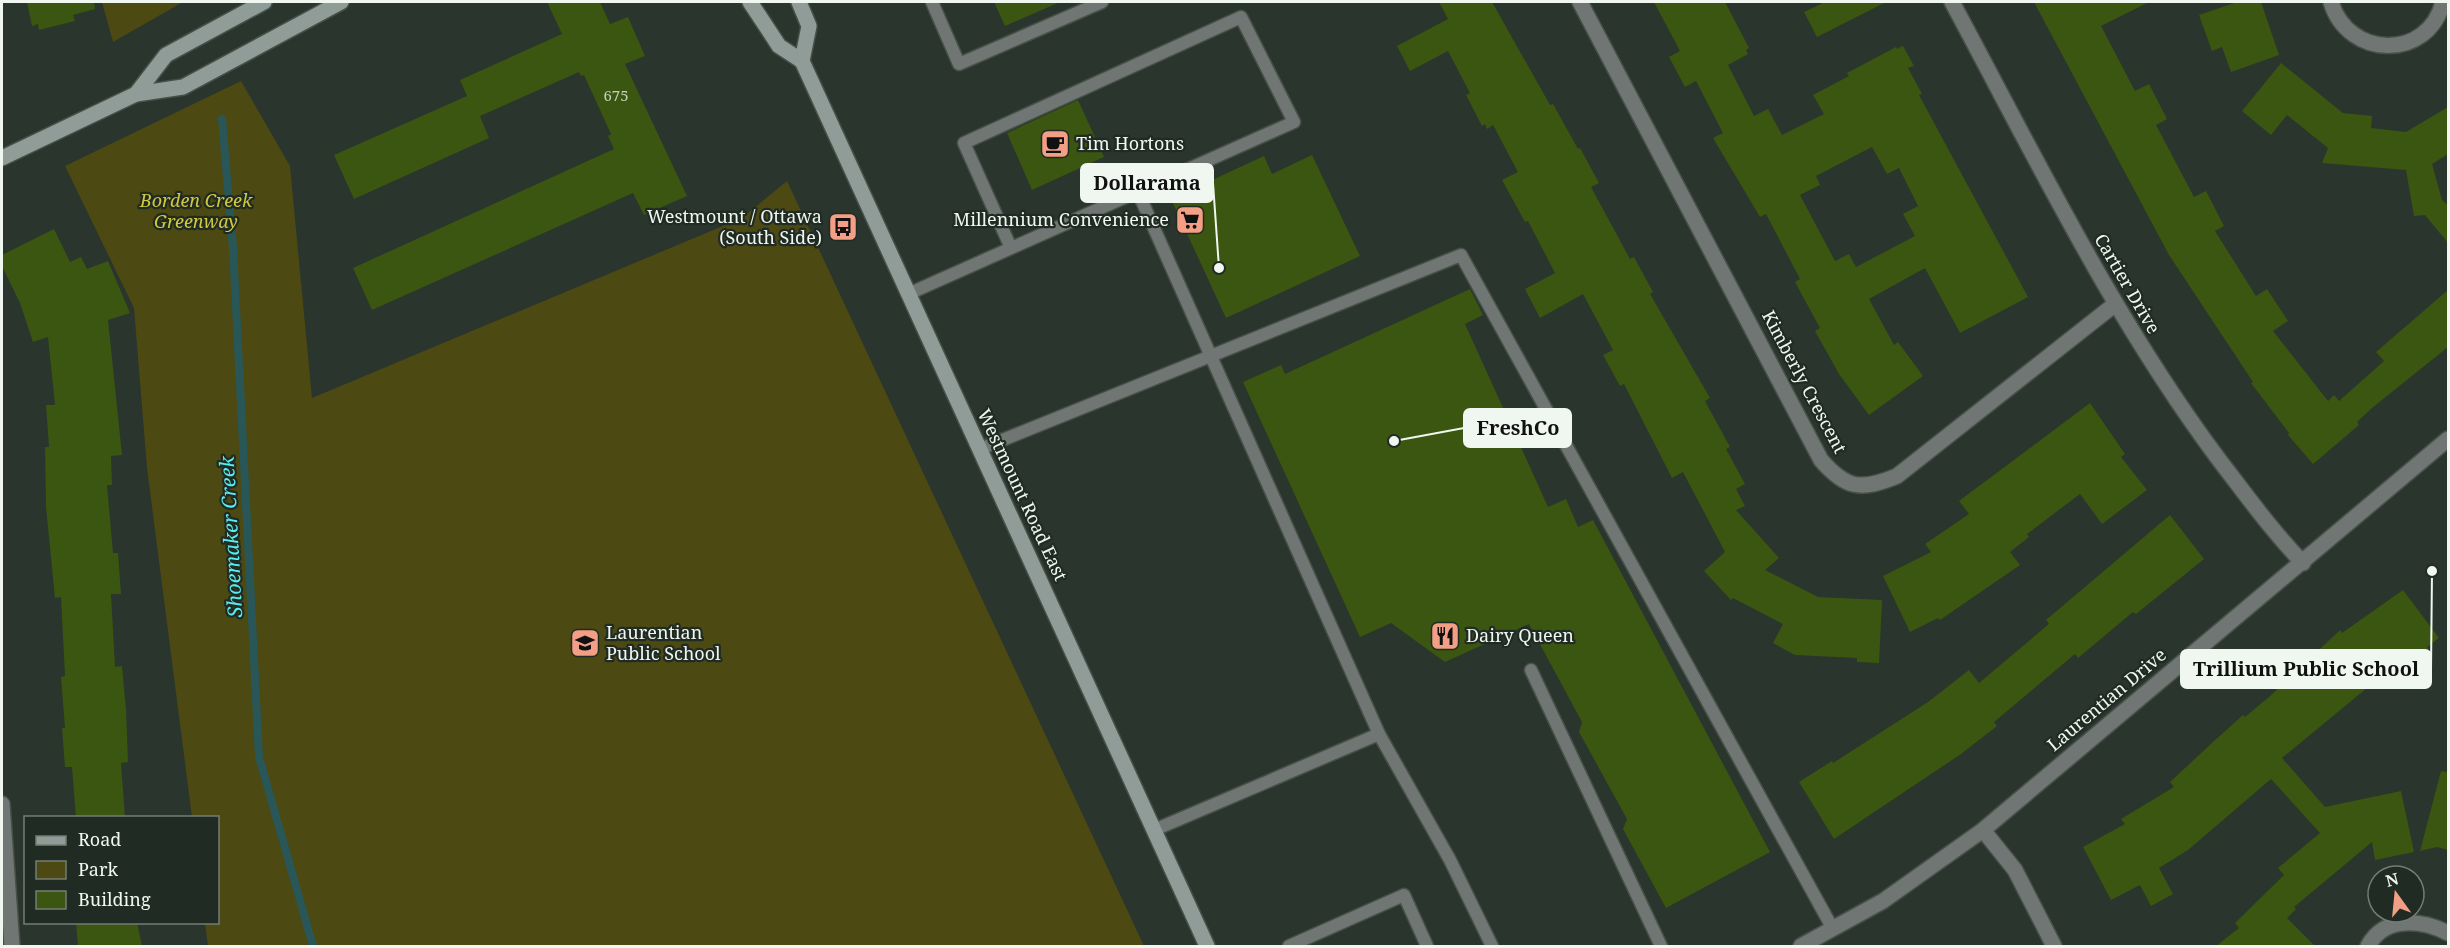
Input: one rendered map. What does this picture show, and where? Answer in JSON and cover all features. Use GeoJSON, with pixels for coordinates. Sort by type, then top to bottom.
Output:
{"type":"FeatureCollection","features":[{"type":"Feature","properties":{"kind":"main road"},"geometry":{"type":"LineString","coordinates":[[136,94],[166,55],[264,2]]}},
{"type":"Feature","properties":{"kind":"main road"},"geometry":{"type":"LineString","coordinates":[[2,158],[136,94],[183,87],[341,2]]}},
{"type":"Feature","properties":{"kind":"main road"},"geometry":{"type":"LineString","coordinates":[[750,2],[779,46],[802,60],[809,26],[799,2]]}},
{"type":"Feature","properties":{"kind":"main road","name":"Westmount Road East"},"geometry":{"type":"LineString","coordinates":[[802,60],[1207,946]]}},
{"type":"Feature","properties":{"kind":"street","name":"Kimberly Crescent"},"geometry":{"type":"LineString","coordinates":[[1580,2],[1821,460],[1836,478],[1854,486],[1880,483],[1897,476],[2114,304]]}},
{"type":"Feature","properties":{"kind":"street","name":"Cartier Drive"},"geometry":{"type":"LineString","coordinates":[[1952,2],[2114,304],[2175,401],[2272,530],[2303,563]]}},
{"type":"Feature","properties":{"kind":"street"},"geometry":{"type":"LineString","coordinates":[[2331,2],[2334,14],[2349,32],[2376,45],[2397,45],[2417,38],[2433,24],[2443,2]]}},
{"type":"Feature","properties":{"kind":"street","name":"Laurentian Drive"},"geometry":{"type":"LineString","coordinates":[[1801,946],[1883,901],[1983,830],[2448,439]]}},
{"type":"Feature","properties":{"kind":"street"},"geometry":{"type":"LineString","coordinates":[[2,804],[12,946]]}},
{"type":"Feature","properties":{"kind":"street"},"geometry":{"type":"LineString","coordinates":[[1983,830],[2015,870],[2054,946]]}},
{"type":"Feature","properties":{"kind":"street"},"geometry":{"type":"LineString","coordinates":[[2368,946],[2387,928],[2408,922],[2428,923],[2448,933]]}},
{"type":"Feature","properties":{"kind":"lane"},"geometry":{"type":"LineString","coordinates":[[932,2],[958,64],[1102,2]]}},
{"type":"Feature","properties":{"kind":"lane"},"geometry":{"type":"LineString","coordinates":[[908,294],[1011,248],[1137,190],[1294,123],[1241,17],[964,143],[1011,248]]}},
{"type":"Feature","properties":{"kind":"lane"},"geometry":{"type":"LineString","coordinates":[[1137,190],[1379,734],[1450,860],[1492,946]]}},
{"type":"Feature","properties":{"kind":"lane"},"geometry":{"type":"LineString","coordinates":[[980,449],[1461,255],[1833,929]]}},
{"type":"Feature","properties":{"kind":"lane"},"geometry":{"type":"LineString","coordinates":[[1532,670],[1661,946]]}},
{"type":"Feature","properties":{"kind":"lane"},"geometry":{"type":"LineString","coordinates":[[1154,830],[1379,734]]}},
{"type":"Feature","properties":{"kind":"lane"},"geometry":{"type":"LineString","coordinates":[[1289,946],[1404,895],[1428,946]]}},
{"type":"Feature","properties":{"kind":"green space"},"geometry":{"type":"Polygon","coordinates":[[[102,2],[183,2],[113,42],[102,2]]]}},
{"type":"Feature","properties":{"kind":"green space","name":"Laurentian Public School"},"geometry":{"type":"Polygon","coordinates":[[[241,81],[290,166],[312,398],[742,218],[787,181],[1144,946],[208,946],[205,924],[219,924],[219,816],[192,816],[147,468],[134,308],[65,166],[241,81]]]}},
{"type":"Feature","properties":{"kind":"building"},"geometry":{"type":"Polygon","coordinates":[[[27,2],[94,2],[95,9],[73,15],[75,21],[39,30],[38,24],[32,26],[27,2]]]}},
{"type":"Feature","properties":{"kind":"building"},"geometry":{"type":"Polygon","coordinates":[[[547,2],[600,2],[610,24],[628,17],[645,56],[625,64],[687,196],[644,215],[633,193],[372,310],[353,268],[614,149],[608,136],[611,134],[584,75],[581,76],[579,72],[480,116],[489,138],[354,199],[334,155],[467,96],[460,80],[562,34],[547,2]]]}},
{"type":"Feature","properties":{"kind":"building"},"geometry":{"type":"Polygon","coordinates":[[[994,2],[1060,2],[1005,26],[994,2]]]}},
{"type":"Feature","properties":{"kind":"building"},"geometry":{"type":"Polygon","coordinates":[[[1439,2],[1492,2],[1550,105],[1553,104],[1578,149],[1580,148],[1599,183],[1591,187],[1630,259],[1634,257],[1653,292],[1650,294],[1710,398],[1705,401],[1730,447],[1726,449],[1745,484],[1736,489],[1745,506],[1736,510],[1779,558],[1765,570],[1818,597],[1882,600],[1879,663],[1857,662],[1857,658],[1795,655],[1773,643],[1783,624],[1733,598],[1731,600],[1704,571],[1725,552],[1683,472],[1672,478],[1624,384],[1620,386],[1603,355],[1613,350],[1583,294],[1540,318],[1525,289],[1555,273],[1528,221],[1525,222],[1502,180],[1518,172],[1493,125],[1487,129],[1485,124],[1482,126],[1466,95],[1470,93],[1448,51],[1410,71],[1397,46],[1448,19],[1439,2]]]}},
{"type":"Feature","properties":{"kind":"building"},"geometry":{"type":"Polygon","coordinates":[[[1654,2],[1725,2],[1749,48],[1746,50],[1748,54],[1728,65],[1754,116],[1768,109],[1782,135],[1824,114],[1813,95],[1849,76],[1847,73],[1896,47],[1897,49],[1903,46],[1914,66],[1908,68],[1922,94],[1919,95],[2028,297],[1960,333],[1925,268],[1869,299],[1894,345],[1898,342],[1923,376],[1869,415],[1839,374],[1815,331],[1820,328],[1795,282],[1800,279],[1766,214],[1760,217],[1713,138],[1723,133],[1696,81],[1685,87],[1669,57],[1680,51],[1654,2]],[[1872,147],[1816,176],[1820,185],[1800,195],[1835,261],[1849,254],[1856,267],[1915,236],[1903,214],[1918,206],[1899,168],[1887,174],[1872,147]]]}},
{"type":"Feature","properties":{"kind":"building"},"geometry":{"type":"Polygon","coordinates":[[[1825,2],[1886,2],[1817,37],[1804,12],[1825,2]]]}},
{"type":"Feature","properties":{"kind":"building"},"geometry":{"type":"Polygon","coordinates":[[[2034,2],[2149,2],[2101,26],[2135,91],[2149,84],[2167,119],[2156,125],[2194,197],[2206,191],[2224,226],[2215,231],[2256,296],[2267,289],[2288,321],[2273,331],[2328,401],[2334,395],[2339,401],[2384,361],[2376,352],[2448,290],[2448,347],[2372,408],[2357,422],[2359,425],[2313,464],[2288,435],[2289,433],[2251,383],[2253,382],[2169,255],[2034,2]]]}},
{"type":"Feature","properties":{"kind":"building"},"geometry":{"type":"Polygon","coordinates":[[[2237,2],[2261,2],[2279,55],[2231,72],[2222,47],[2212,51],[2199,15],[2237,2]]]}},
{"type":"Feature","properties":{"kind":"building"},"geometry":{"type":"Polygon","coordinates":[[[2281,63],[2343,113],[2372,116],[2371,128],[2406,132],[2448,107],[2448,154],[2432,164],[2442,200],[2448,205],[2448,243],[2425,215],[2414,216],[2406,170],[2322,163],[2328,148],[2287,115],[2271,135],[2242,111],[2281,63]]]}},
{"type":"Feature","properties":{"kind":"building","name":"Tim Hortons"},"geometry":{"type":"Polygon","coordinates":[[[1078,100],[1104,157],[1032,190],[1007,133],[1078,100]]]}},
{"type":"Feature","properties":{"kind":"building"},"geometry":{"type":"Polygon","coordinates":[[[1312,155],[1360,256],[1226,318],[1171,199],[1264,156],[1272,174],[1312,155]]]}},
{"type":"Feature","properties":{"kind":"building"},"geometry":{"type":"Polygon","coordinates":[[[54,229],[70,262],[81,257],[87,269],[108,261],[130,313],[108,320],[122,455],[111,456],[112,485],[107,485],[113,553],[118,553],[121,594],[111,594],[115,667],[122,666],[126,710],[128,762],[121,763],[125,816],[76,816],[72,767],[65,767],[61,677],[65,676],[61,597],[55,598],[46,507],[45,447],[49,447],[46,405],[55,405],[48,337],[33,342],[20,303],[2,266],[2,255],[54,229]]]}},
{"type":"Feature","properties":{"kind":"building"},"geometry":{"type":"Polygon","coordinates":[[[1470,289],[1483,315],[1465,324],[1548,507],[1566,499],[1578,527],[1593,520],[1770,852],[1666,908],[1623,829],[1627,819],[1579,732],[1582,722],[1529,624],[1445,662],[1391,623],[1360,637],[1243,382],[1281,365],[1285,374],[1470,289]]]}},
{"type":"Feature","properties":{"kind":"building"},"geometry":{"type":"Polygon","coordinates":[[[2090,403],[2125,454],[2121,457],[2147,490],[2102,524],[2080,494],[2027,534],[2029,537],[2010,552],[2020,565],[1940,620],[1938,618],[1910,632],[1883,576],[1931,552],[1925,544],[1969,514],[1959,501],[2090,403]]]}},
{"type":"Feature","properties":{"kind":"building"},"geometry":{"type":"Polygon","coordinates":[[[2170,515],[2204,559],[2136,614],[2133,612],[2078,658],[2075,654],[1994,722],[1997,726],[1961,754],[1834,839],[1799,782],[1928,702],[1969,670],[1979,683],[2049,624],[2046,620],[2170,515]]]}},
{"type":"Feature","properties":{"kind":"building"},"geometry":{"type":"Polygon","coordinates":[[[2403,590],[2439,638],[2427,647],[2429,650],[2395,675],[2390,669],[2282,758],[2325,807],[2401,791],[2414,852],[2375,860],[2372,842],[2294,907],[2296,909],[2287,918],[2315,946],[2216,946],[2239,928],[2235,923],[2284,875],[2278,868],[2320,833],[2271,779],[2188,850],[2159,868],[2173,894],[2151,906],[2140,885],[2111,900],[2083,847],[2125,824],[2121,819],[2174,787],[2170,782],[2243,715],[2245,717],[2269,697],[2340,630],[2342,633],[2403,590]]]}},
{"type":"Feature","properties":{"kind":"building"},"geometry":{"type":"Polygon","coordinates":[[[2441,771],[2448,772],[2448,850],[2437,847],[2420,851],[2441,771]]]}},
{"type":"Feature","properties":{"kind":"building"},"geometry":{"type":"Polygon","coordinates":[[[76,924],[137,924],[142,946],[78,946],[76,924]]]}},
{"type":"Feature","properties":{"kind":"waterway","name":"Shoemaker Creek"},"geometry":{"type":"LineString","coordinates":[[222,119],[233,248],[259,757],[313,946]]}},
{"type":"Feature","properties":{"kind":"place","name":"Tim Hortons"},"geometry":{"type":"Point","coordinates":[1055,144]}},
{"type":"Feature","properties":{"kind":"place","name":"Millennium Convenience"},"geometry":{"type":"Point","coordinates":[1190,220]}},
{"type":"Feature","properties":{"kind":"place","name":"Westmount / Ottawa (South Side)"},"geometry":{"type":"Point","coordinates":[843,227]}},
{"type":"Feature","properties":{"kind":"place","name":"Dollarama"},"geometry":{"type":"Point","coordinates":[1219,268]}},
{"type":"Feature","properties":{"kind":"place","name":"FreshCo"},"geometry":{"type":"Point","coordinates":[1394,441]}},
{"type":"Feature","properties":{"kind":"place","name":"Trillium Public School"},"geometry":{"type":"Point","coordinates":[2432,571]}},
{"type":"Feature","properties":{"kind":"place","name":"Dairy Queen"},"geometry":{"type":"Point","coordinates":[1445,636]}},
{"type":"Feature","properties":{"kind":"place","name":"Laurentian Public School"},"geometry":{"type":"Point","coordinates":[585,643]}},
{"type":"Feature","properties":{"kind":"park label","name":"Borden Creek Greenway"},"geometry":{"type":"Point","coordinates":[196,211]}}]}
